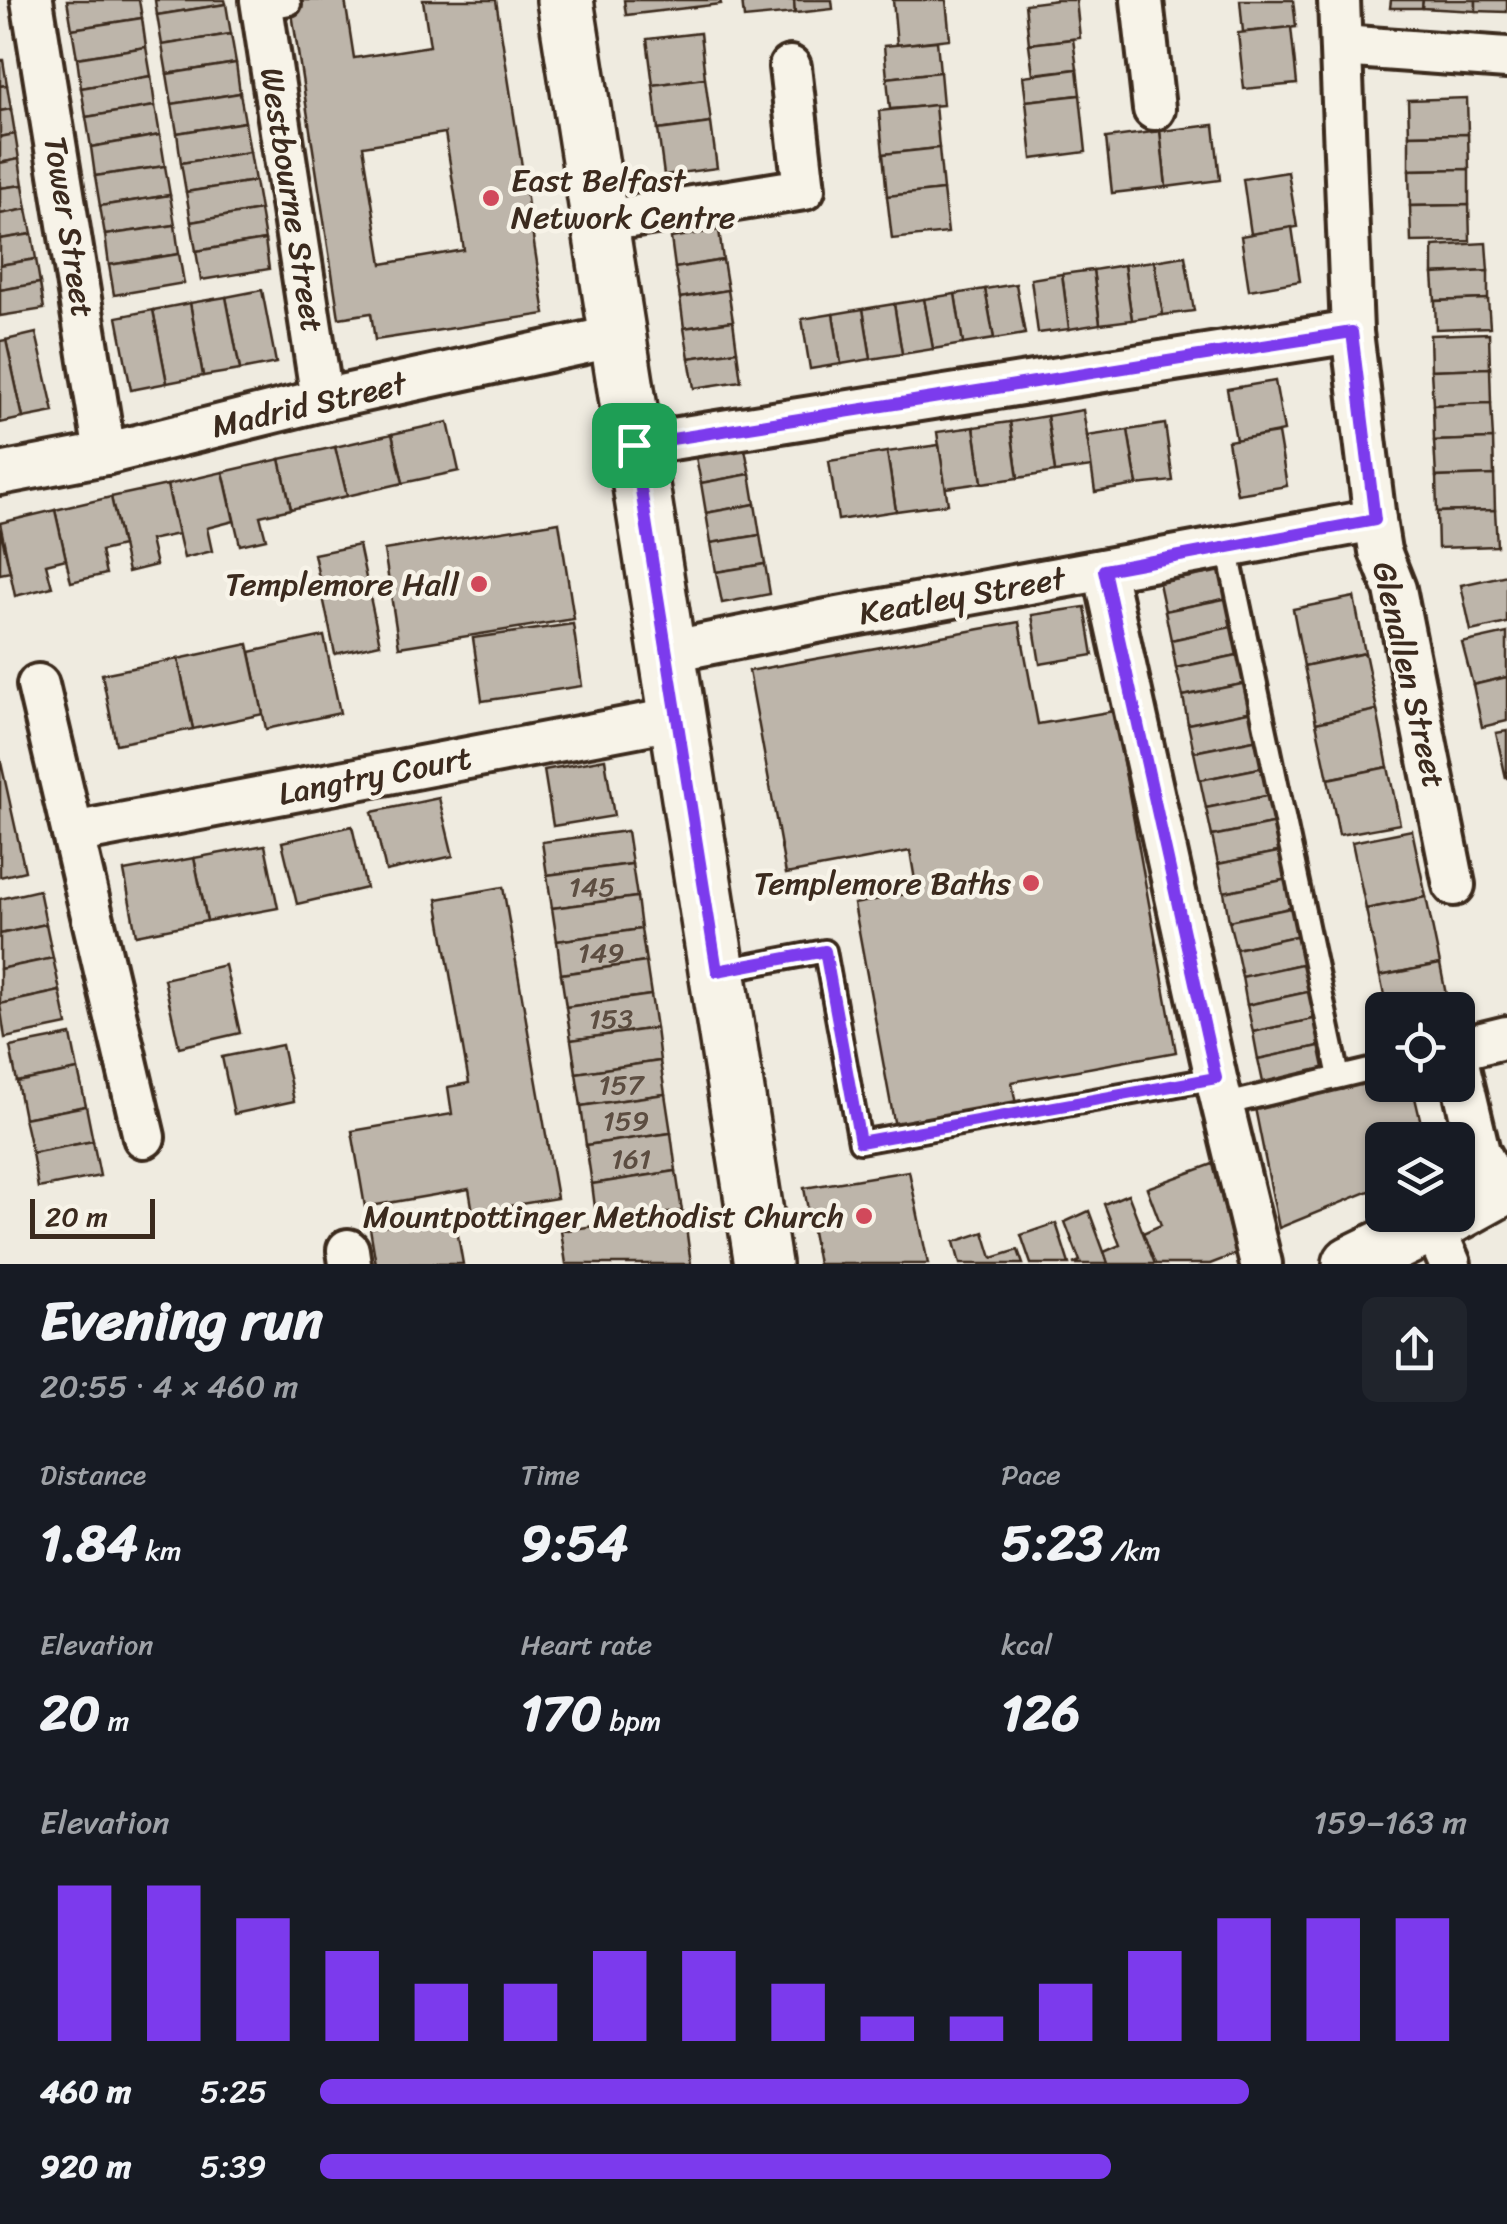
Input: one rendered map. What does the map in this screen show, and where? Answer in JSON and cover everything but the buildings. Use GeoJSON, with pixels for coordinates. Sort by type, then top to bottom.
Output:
{"type":"FeatureCollection","features":[{"type":"Feature","properties":{"kind":"street","name":"Tower Street"},"geometry":{"type":"LineString","coordinates":[[32,0],[105,454]]}},
{"type":"Feature","properties":{"kind":"street"},"geometry":{"type":"LineString","coordinates":[[565,0],[763,1264]]}},
{"type":"Feature","properties":{"kind":"street"},"geometry":{"type":"LineString","coordinates":[[1142,0],[1154,109]]}},
{"type":"Feature","properties":{"kind":"street","name":"Glenallen Street"},"geometry":{"type":"LineString","coordinates":[[1339,0],[1352,332],[1375,520],[1380,552],[1395,588],[1454,884]]}},
{"type":"Feature","properties":{"kind":"street","name":"Westbourne Street"},"geometry":{"type":"LineString","coordinates":[[272,4],[322,400]]}},
{"type":"Feature","properties":{"kind":"street"},"geometry":{"type":"LineString","coordinates":[[1340,46],[1507,58]]}},
{"type":"Feature","properties":{"kind":"street"},"geometry":{"type":"LineString","coordinates":[[599,222],[804,189],[790,67]]}},
{"type":"Feature","properties":{"kind":"street"},"geometry":{"type":"LineString","coordinates":[[634,445],[1352,332]]}},
{"type":"Feature","properties":{"kind":"street","name":"Madrid Street"},"geometry":{"type":"LineString","coordinates":[[0,474],[105,454],[322,400],[617,336]]}},
{"type":"Feature","properties":{"kind":"street","name":"Keatley Street"},"geometry":{"type":"LineString","coordinates":[[667,652],[1375,520]]}},
{"type":"Feature","properties":{"kind":"street"},"geometry":{"type":"LineString","coordinates":[[1104,570],[1261,1264]]}},
{"type":"Feature","properties":{"kind":"street"},"geometry":{"type":"LineString","coordinates":[[38,685],[144,1137]]}},
{"type":"Feature","properties":{"kind":"street","name":"Langtry Court"},"geometry":{"type":"LineString","coordinates":[[73,834],[678,718]]}},
{"type":"Feature","properties":{"kind":"street"},"geometry":{"type":"LineString","coordinates":[[1475,1045],[1507,1037]]}},
{"type":"Feature","properties":{"kind":"street"},"geometry":{"type":"LineString","coordinates":[[1475,1135],[1479,1152],[1475,1171]]}},
{"type":"Feature","properties":{"kind":"street"},"geometry":{"type":"LineString","coordinates":[[1350,1264],[1426,1232]]}},
{"type":"Feature","properties":{"kind":"lane"},"geometry":{"type":"LineString","coordinates":[[1228,547],[1338,1078]]}},
{"type":"Feature","properties":{"kind":"lane"},"geometry":{"type":"LineString","coordinates":[[717,971],[825,951],[860,1142],[1365,1071]]}},
{"type":"Feature","properties":{"kind":"place","name":"East Belfast Network Centre"},"geometry":{"type":"Point","coordinates":[491,198]}},
{"type":"Feature","properties":{"kind":"place","name":"Templemore Hall"},"geometry":{"type":"Point","coordinates":[479,584]}},
{"type":"Feature","properties":{"kind":"place","name":"Templemore Baths"},"geometry":{"type":"Point","coordinates":[1031,883]}},
{"type":"Feature","properties":{"kind":"place","name":"Mountpottinger Methodist Church"},"geometry":{"type":"Point","coordinates":[864,1216]}},
{"type":"Feature","properties":{"kind":"route"},"geometry":{"type":"LineString","coordinates":[[1352,332],[1375,520],[1104,570],[1216,1078],[860,1142],[825,951],[717,971],[634,445],[1352,332]]}}]}
